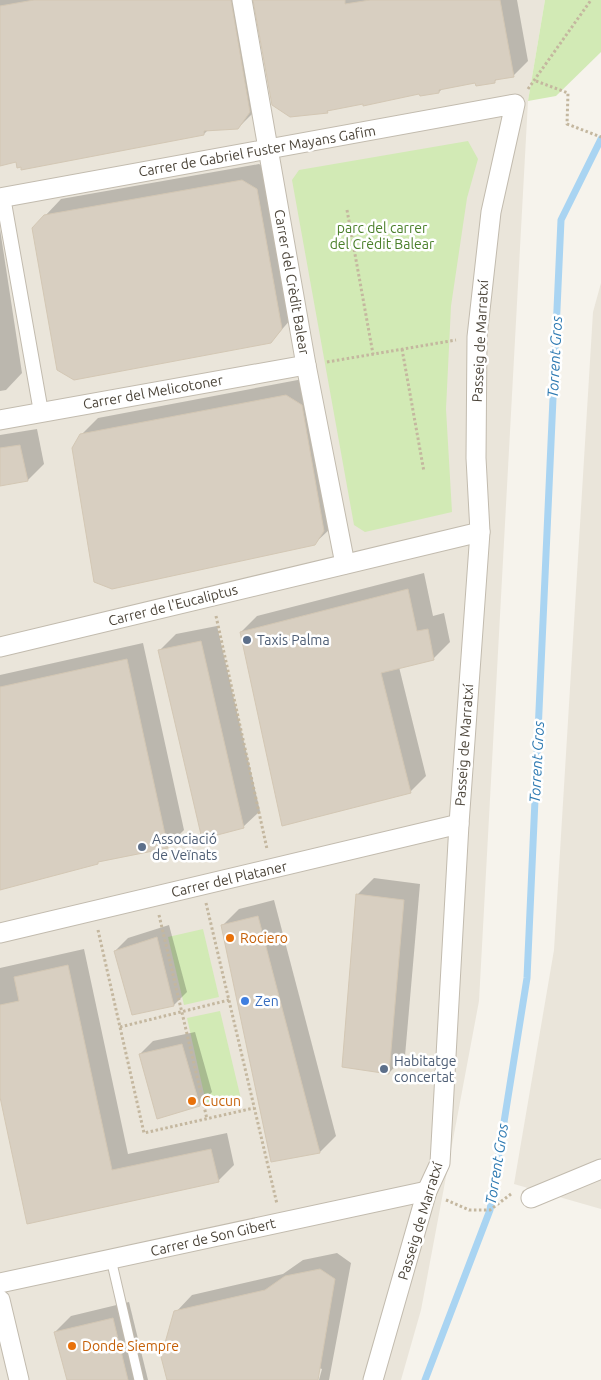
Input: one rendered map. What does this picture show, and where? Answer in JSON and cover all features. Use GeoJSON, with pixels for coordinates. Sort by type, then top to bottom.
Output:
{"type":"FeatureCollection","features":[{"type":"Feature","properties":{"kind":"street","name":"Carrer del Crèdit Balear"},"geometry":{"type":"LineString","coordinates":[[242,0],[306,365],[345,564]]}},
{"type":"Feature","properties":{"kind":"street","name":"Carrer de Gabriel Fuster Mayans Gafim"},"geometry":{"type":"LineString","coordinates":[[2,197],[515,104]]}},
{"type":"Feature","properties":{"kind":"street","name":"Passeig de Marratxí"},"geometry":{"type":"LineString","coordinates":[[373,1380],[427,1191],[440,1164],[459,824],[480,532],[476,448],[478,337],[491,212],[515,104]]}},
{"type":"Feature","properties":{"kind":"street"},"geometry":{"type":"LineString","coordinates":[[2,197],[41,412]]}},
{"type":"Feature","properties":{"kind":"street","name":"Carrer del Melicotoner"},"geometry":{"type":"LineString","coordinates":[[0,420],[306,365]]}},
{"type":"Feature","properties":{"kind":"street","name":"Carrer de l'Eucaliptus"},"geometry":{"type":"LineString","coordinates":[[0,648],[480,532]]}},
{"type":"Feature","properties":{"kind":"street","name":"Carrer del Plataner"},"geometry":{"type":"LineString","coordinates":[[0,934],[459,824]]}},
{"type":"Feature","properties":{"kind":"street"},"geometry":{"type":"LineString","coordinates":[[531,1198],[601,1169]]}},
{"type":"Feature","properties":{"kind":"street","name":"Carrer de Son Gibert"},"geometry":{"type":"LineString","coordinates":[[0,1283],[427,1191]]}},
{"type":"Feature","properties":{"kind":"street"},"geometry":{"type":"LineString","coordinates":[[0,1300],[19,1380]]}},
{"type":"Feature","properties":{"kind":"lane"},"geometry":{"type":"LineString","coordinates":[[111,1259],[139,1380]]}},
{"type":"Feature","properties":{"kind":"path"},"geometry":{"type":"LineString","coordinates":[[515,104],[536,81],[591,0]]}},
{"type":"Feature","properties":{"kind":"path"},"geometry":{"type":"LineString","coordinates":[[536,81],[568,93],[567,124],[601,137]]}},
{"type":"Feature","properties":{"kind":"path"},"geometry":{"type":"LineString","coordinates":[[347,210],[373,354]]}},
{"type":"Feature","properties":{"kind":"path"},"geometry":{"type":"LineString","coordinates":[[306,365],[478,337]]}},
{"type":"Feature","properties":{"kind":"path"},"geometry":{"type":"LineString","coordinates":[[402,349],[424,472]]}},
{"type":"Feature","properties":{"kind":"path"},"geometry":{"type":"LineString","coordinates":[[211,596],[272,869]]}},
{"type":"Feature","properties":{"kind":"path"},"geometry":{"type":"LineString","coordinates":[[202,886],[281,1222]]}},
{"type":"Feature","properties":{"kind":"path"},"geometry":{"type":"LineString","coordinates":[[155,896],[207,1119]]}},
{"type":"Feature","properties":{"kind":"path"},"geometry":{"type":"LineString","coordinates":[[93,911],[144,1133],[254,1108]]}},
{"type":"Feature","properties":{"kind":"path"},"geometry":{"type":"LineString","coordinates":[[120,1027],[229,1000]]}},
{"type":"Feature","properties":{"kind":"path"},"geometry":{"type":"LineString","coordinates":[[427,1191],[469,1210],[490,1210],[509,1193],[531,1198]]}},
{"type":"Feature","properties":{"kind":"shaded area"},"geometry":{"type":"Polygon","coordinates":[[[0,0],[545,0],[528,101],[479,1001],[421,1310],[401,1380],[0,1380],[0,0]]]}},
{"type":"Feature","properties":{"kind":"shaded area"},"geometry":{"type":"Polygon","coordinates":[[[601,283],[601,1209],[514,1184],[554,950],[593,312],[601,283]]]}},
{"type":"Feature","properties":{"kind":"green space"},"geometry":{"type":"Polygon","coordinates":[[[545,0],[601,0],[601,52],[556,96],[528,101],[545,0]]]}},
{"type":"Feature","properties":{"kind":"green space","name":"parc del carrer del Crèdit Balear"},"geometry":{"type":"Polygon","coordinates":[[[468,141],[478,159],[467,198],[451,306],[446,409],[452,512],[365,532],[354,525],[292,180],[299,170],[468,141]]]}},
{"type":"Feature","properties":{"kind":"green space"},"geometry":{"type":"Polygon","coordinates":[[[203,929],[219,997],[184,1005],[168,937],[203,929]]]}},
{"type":"Feature","properties":{"kind":"green space"},"geometry":{"type":"Polygon","coordinates":[[[220,1011],[241,1099],[207,1107],[187,1018],[220,1011]]]}},
{"type":"Feature","properties":{"kind":"building"},"geometry":{"type":"Polygon","coordinates":[[[34,0],[231,0],[250,112],[238,129],[204,131],[204,135],[21,170],[21,167],[17,168],[16,162],[0,166],[0,6],[34,0]]]}},
{"type":"Feature","properties":{"kind":"building"},"geometry":{"type":"Polygon","coordinates":[[[253,0],[345,0],[345,4],[370,0],[500,0],[514,77],[495,80],[495,83],[476,86],[475,83],[439,90],[439,93],[420,96],[419,94],[363,106],[363,104],[327,111],[328,113],[290,117],[272,105],[253,0]]]}},
{"type":"Feature","properties":{"kind":"building"},"geometry":{"type":"Polygon","coordinates":[[[242,180],[257,189],[282,329],[271,343],[74,380],[57,370],[32,228],[44,215],[242,180]]]}},
{"type":"Feature","properties":{"kind":"building"},"geometry":{"type":"Polygon","coordinates":[[[286,395],[302,405],[324,531],[315,545],[112,589],[94,582],[72,448],[80,434],[286,395]]]}},
{"type":"Feature","properties":{"kind":"building"},"geometry":{"type":"Polygon","coordinates":[[[20,445],[28,481],[0,486],[0,448],[20,445]]]}},
{"type":"Feature","properties":{"kind":"building"},"geometry":{"type":"Polygon","coordinates":[[[408,589],[417,631],[428,629],[434,660],[381,673],[411,793],[282,826],[240,632],[408,589]]]}},
{"type":"Feature","properties":{"kind":"building"},"geometry":{"type":"Polygon","coordinates":[[[201,641],[244,828],[202,839],[158,650],[201,641]]]}},
{"type":"Feature","properties":{"kind":"building"},"geometry":{"type":"Polygon","coordinates":[[[127,659],[168,848],[98,862],[98,864],[0,890],[0,687],[127,659]]]}},
{"type":"Feature","properties":{"kind":"building"},"geometry":{"type":"Polygon","coordinates":[[[356,894],[404,900],[389,1074],[342,1067],[356,894]]]}},
{"type":"Feature","properties":{"kind":"building"},"geometry":{"type":"Polygon","coordinates":[[[258,916],[320,1153],[271,1162],[221,925],[258,916]]]}},
{"type":"Feature","properties":{"kind":"building"},"geometry":{"type":"Polygon","coordinates":[[[157,937],[174,1006],[132,1015],[114,951],[157,937]]]}},
{"type":"Feature","properties":{"kind":"building"},"geometry":{"type":"Polygon","coordinates":[[[68,965],[112,1170],[211,1149],[219,1182],[27,1224],[0,1097],[0,1005],[19,1001],[14,977],[68,965]]]}},
{"type":"Feature","properties":{"kind":"building"},"geometry":{"type":"Polygon","coordinates":[[[182,1044],[200,1106],[157,1119],[139,1054],[182,1044]]]}},
{"type":"Feature","properties":{"kind":"building"},"geometry":{"type":"Polygon","coordinates":[[[320,1269],[335,1279],[318,1380],[167,1380],[161,1357],[174,1311],[265,1290],[285,1276],[320,1269]]]}},
{"type":"Feature","properties":{"kind":"building"},"geometry":{"type":"Polygon","coordinates":[[[113,1318],[128,1380],[67,1380],[54,1332],[113,1318]]]}},
{"type":"Feature","properties":{"kind":"waterway","name":"Torrent Gros"},"geometry":{"type":"LineString","coordinates":[[425,1380],[490,1210],[527,978],[561,220],[601,139]]}},
{"type":"Feature","properties":{"kind":"place","name":"Taxis Palma"},"geometry":{"type":"Point","coordinates":[247,640]}},
{"type":"Feature","properties":{"kind":"place","name":"Associació de Veïnats"},"geometry":{"type":"Point","coordinates":[142,847]}},
{"type":"Feature","properties":{"kind":"place","name":"Rociero"},"geometry":{"type":"Point","coordinates":[230,938]}},
{"type":"Feature","properties":{"kind":"place","name":"Zen"},"geometry":{"type":"Point","coordinates":[245,1001]}},
{"type":"Feature","properties":{"kind":"place","name":"Habitatge concertat"},"geometry":{"type":"Point","coordinates":[384,1069]}},
{"type":"Feature","properties":{"kind":"place","name":"Cucun"},"geometry":{"type":"Point","coordinates":[192,1101]}},
{"type":"Feature","properties":{"kind":"place","name":"Donde Siempre"},"geometry":{"type":"Point","coordinates":[72,1346]}}]}
